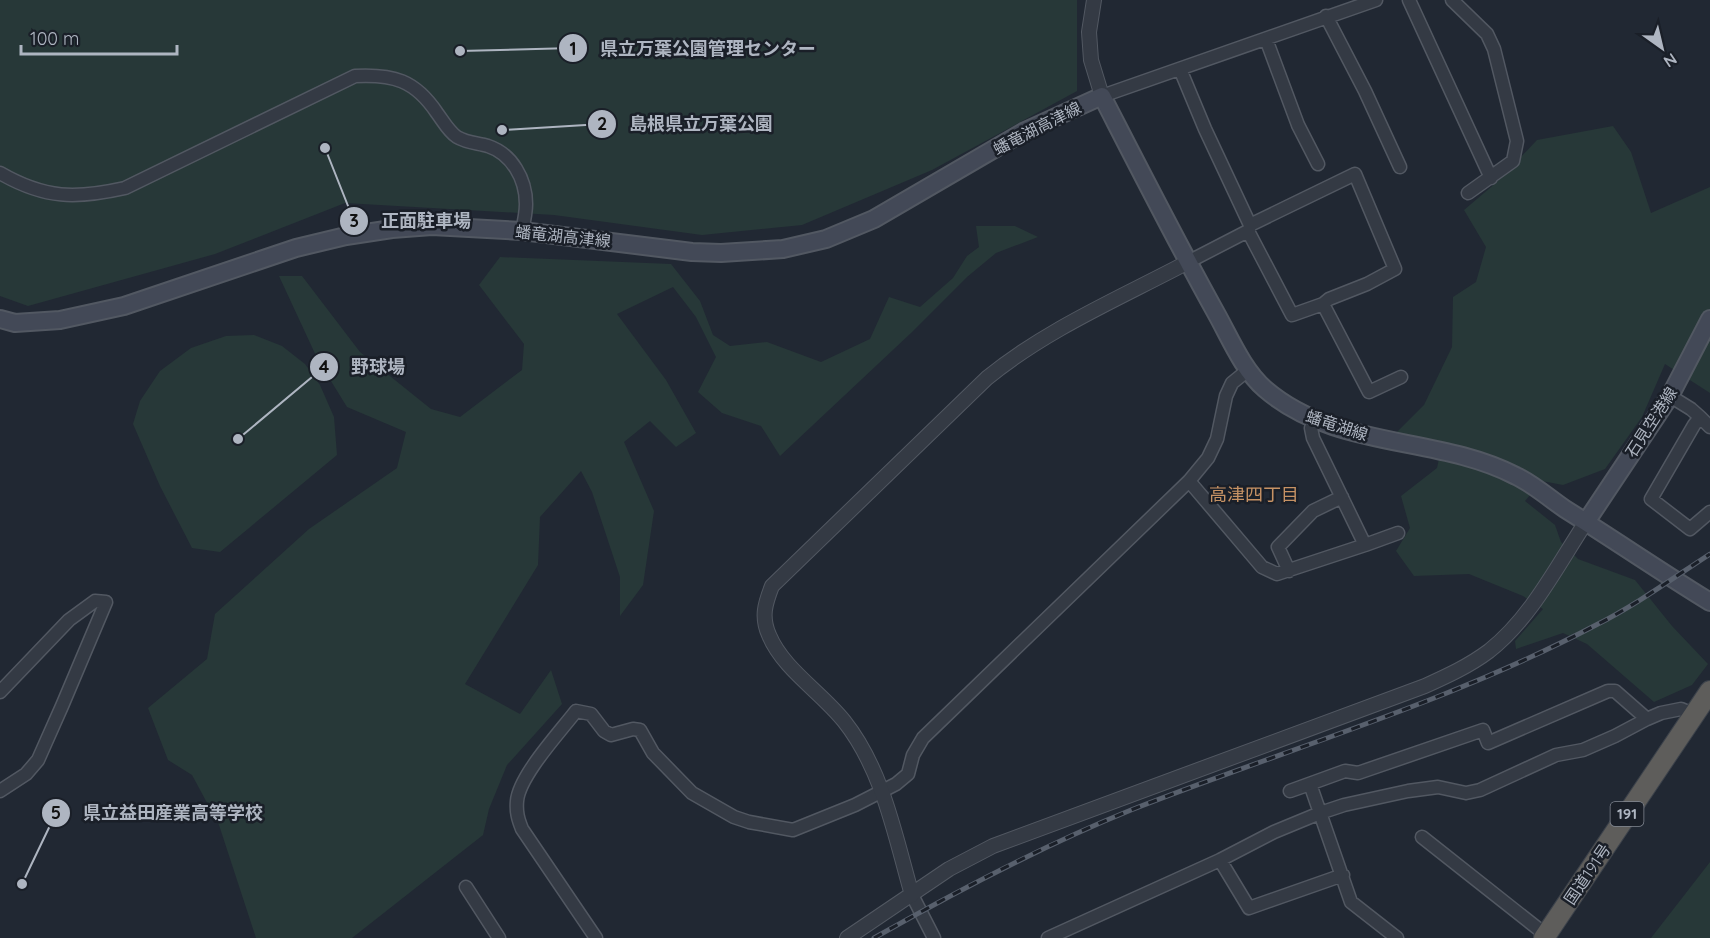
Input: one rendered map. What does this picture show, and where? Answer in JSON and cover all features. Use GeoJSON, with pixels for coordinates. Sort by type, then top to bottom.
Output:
{"type":"FeatureCollection","features":[{"type":"Feature","properties":{"kind":"highway","name":"国道191号"},"geometry":{"type":"LineString","coordinates":[[1545,937],[1710,691]]}},
{"type":"Feature","properties":{"kind":"main road","name":"蟠竜湖高津線"},"geometry":{"type":"LineString","coordinates":[[0,320],[15,323],[60,320],[124,306],[296,248],[346,236],[392,229],[432,226],[522,231],[692,252],[722,253],[783,249],[826,239],[874,219],[1025,131],[1102,96]]}},
{"type":"Feature","properties":{"kind":"main road","name":"蟠竜湖線"},"geometry":{"type":"LineString","coordinates":[[1102,96],[1188,262],[1248,370],[1264,388],[1290,407],[1315,420],[1352,432],[1479,461],[1516,476],[1710,602]]}},
{"type":"Feature","properties":{"kind":"main road","name":"石見空港線"},"geometry":{"type":"LineString","coordinates":[[1586,522],[1670,396],[1710,319]]}},
{"type":"Feature","properties":{"kind":"street"},"geometry":{"type":"LineString","coordinates":[[1094,0],[1089,32],[1091,60],[1102,96],[1376,0]]}},
{"type":"Feature","properties":{"kind":"street"},"geometry":{"type":"LineString","coordinates":[[1409,0],[1491,178]]}},
{"type":"Feature","properties":{"kind":"street"},"geometry":{"type":"LineString","coordinates":[[1452,0],[1487,34],[1494,49],[1517,141],[1513,161],[1468,193]]}},
{"type":"Feature","properties":{"kind":"street"},"geometry":{"type":"LineString","coordinates":[[1326,16],[1365,91],[1400,167]]}},
{"type":"Feature","properties":{"kind":"street"},"geometry":{"type":"LineString","coordinates":[[1266,39],[1298,125],[1318,164]]}},
{"type":"Feature","properties":{"kind":"street"},"geometry":{"type":"LineString","coordinates":[[934,938],[912,895],[881,790],[870,763],[844,721],[788,663],[770,638],[764,622],[764,604],[772,586],[987,378],[1010,359],[1035,343],[1249,228],[1355,174],[1395,269],[1367,284],[1329,299],[1323,304],[1292,315],[1249,228],[1180,69]]}},
{"type":"Feature","properties":{"kind":"street"},"geometry":{"type":"LineString","coordinates":[[0,173],[40,191],[66,196],[93,195],[125,188],[355,76],[379,75],[398,79],[416,88],[457,137],[490,147],[507,156],[521,176],[526,203],[522,231]]}},
{"type":"Feature","properties":{"kind":"street"},"geometry":{"type":"LineString","coordinates":[[1323,304],[1369,392],[1401,377]]}},
{"type":"Feature","properties":{"kind":"street"},"geometry":{"type":"LineString","coordinates":[[596,938],[522,828],[516,814],[517,799],[523,782],[576,711],[591,714],[604,731],[611,735],[633,729],[639,730],[653,753],[692,794],[734,817],[793,830],[855,805],[908,774],[913,755],[923,738],[1189,482],[1208,458],[1217,439],[1226,396],[1232,383],[1248,370]]}},
{"type":"Feature","properties":{"kind":"street"},"geometry":{"type":"LineString","coordinates":[[1670,396],[1691,409],[1710,427]]}},
{"type":"Feature","properties":{"kind":"street"},"geometry":{"type":"LineString","coordinates":[[1700,417],[1651,499],[1690,529],[1710,512]]}},
{"type":"Feature","properties":{"kind":"street"},"geometry":{"type":"LineString","coordinates":[[1315,420],[1311,428],[1313,438],[1365,544]]}},
{"type":"Feature","properties":{"kind":"street"},"geometry":{"type":"LineString","coordinates":[[1189,482],[1262,567],[1277,574],[1398,533]]}},
{"type":"Feature","properties":{"kind":"street"},"geometry":{"type":"LineString","coordinates":[[1289,571],[1278,547],[1313,511],[1342,497]]}},
{"type":"Feature","properties":{"kind":"street"},"geometry":{"type":"LineString","coordinates":[[847,938],[949,869],[993,846],[1425,686],[1456,672],[1490,650],[1515,626],[1538,596],[1586,522]]}},
{"type":"Feature","properties":{"kind":"street"},"geometry":{"type":"LineString","coordinates":[[0,692],[69,620],[95,601],[106,602],[30,778],[0,791]]}},
{"type":"Feature","properties":{"kind":"street"},"geometry":{"type":"LineString","coordinates":[[1396,938],[1351,902],[1310,784],[1290,790],[1345,771],[1358,773],[1484,730],[1488,743],[1608,691],[1615,691],[1647,719]]}},
{"type":"Feature","properties":{"kind":"street"},"geometry":{"type":"LineString","coordinates":[[1048,938],[1220,860],[1274,832],[1320,813],[1344,805],[1408,791],[1438,787],[1466,793],[1480,790],[1556,756],[1583,750],[1661,713],[1682,709],[1695,715]]}},
{"type":"Feature","properties":{"kind":"street"},"geometry":{"type":"LineString","coordinates":[[1422,837],[1545,937]]}},
{"type":"Feature","properties":{"kind":"street"},"geometry":{"type":"LineString","coordinates":[[1220,860],[1249,908],[1343,875]]}},
{"type":"Feature","properties":{"kind":"street"},"geometry":{"type":"LineString","coordinates":[[466,887],[499,938]]}},
{"type":"Feature","properties":{"kind":"shaded area"},"geometry":{"type":"Polygon","coordinates":[[[0,0],[1077,0],[1077,91],[932,170],[802,225],[702,235],[554,215],[345,203],[215,254],[28,306],[0,296],[0,0]]]}},
{"type":"Feature","properties":{"kind":"shaded area"},"geometry":{"type":"Polygon","coordinates":[[[1613,126],[1631,152],[1651,213],[1710,187],[1710,393],[1665,364],[1642,417],[1605,469],[1563,485],[1542,481],[1525,501],[1555,525],[1561,542],[1578,559],[1635,580],[1672,626],[1708,664],[1692,685],[1654,702],[1587,644],[1563,633],[1516,649],[1515,641],[1543,609],[1523,596],[1469,574],[1414,576],[1396,551],[1410,528],[1401,496],[1437,468],[1442,445],[1395,434],[1424,405],[1452,347],[1453,297],[1476,282],[1486,247],[1464,210],[1497,182],[1537,140],[1613,126]]]}},
{"type":"Feature","properties":{"kind":"shaded area"},"geometry":{"type":"Polygon","coordinates":[[[976,226],[1015,226],[1038,237],[996,253],[967,277],[780,456],[761,426],[722,413],[698,392],[716,357],[696,317],[673,287],[617,314],[666,380],[696,433],[676,447],[650,421],[624,442],[654,511],[643,585],[620,616],[620,577],[592,492],[581,471],[540,517],[538,565],[465,684],[520,714],[551,670],[562,704],[507,765],[489,809],[483,835],[352,938],[256,938],[219,825],[192,775],[168,760],[148,708],[207,659],[215,614],[309,529],[397,468],[406,432],[347,407],[318,360],[279,276],[302,276],[360,352],[431,409],[460,417],[522,370],[524,344],[479,285],[500,257],[671,264],[700,301],[713,335],[730,346],[767,342],[821,362],[870,339],[889,297],[920,307],[953,278],[967,256],[979,247],[976,226]]]}},
{"type":"Feature","properties":{"kind":"shaded area"},"geometry":{"type":"Polygon","coordinates":[[[254,335],[282,346],[305,364],[320,385],[334,417],[337,455],[220,552],[192,548],[160,486],[133,424],[140,401],[160,371],[191,348],[226,336],[254,335]]]}},
{"type":"Feature","properties":{"kind":"shaded area"},"geometry":{"type":"Polygon","coordinates":[[[1710,862],[1710,938],[1651,938],[1710,862]]]}},
{"type":"Feature","properties":{"kind":"railway"},"geometry":{"type":"LineString","coordinates":[[874,938],[1000,870],[1098,824],[1189,788],[1425,702],[1540,653],[1625,609],[1710,554]]}},
{"type":"Feature","properties":{"kind":"place","name":"県立万葉公園管理センター"},"geometry":{"type":"Point","coordinates":[460,51]}},
{"type":"Feature","properties":{"kind":"place","name":"島根県立万葉公園"},"geometry":{"type":"Point","coordinates":[502,130]}},
{"type":"Feature","properties":{"kind":"place","name":"正面駐車場"},"geometry":{"type":"Point","coordinates":[325,148]}},
{"type":"Feature","properties":{"kind":"place","name":"野球場"},"geometry":{"type":"Point","coordinates":[238,439]}},
{"type":"Feature","properties":{"kind":"place","name":"県立益田産業高等学校"},"geometry":{"type":"Point","coordinates":[22,884]}},
{"type":"Feature","properties":{"kind":"district","name":"高津四丁目"},"geometry":{"type":"Point","coordinates":[1254,495]}}]}
